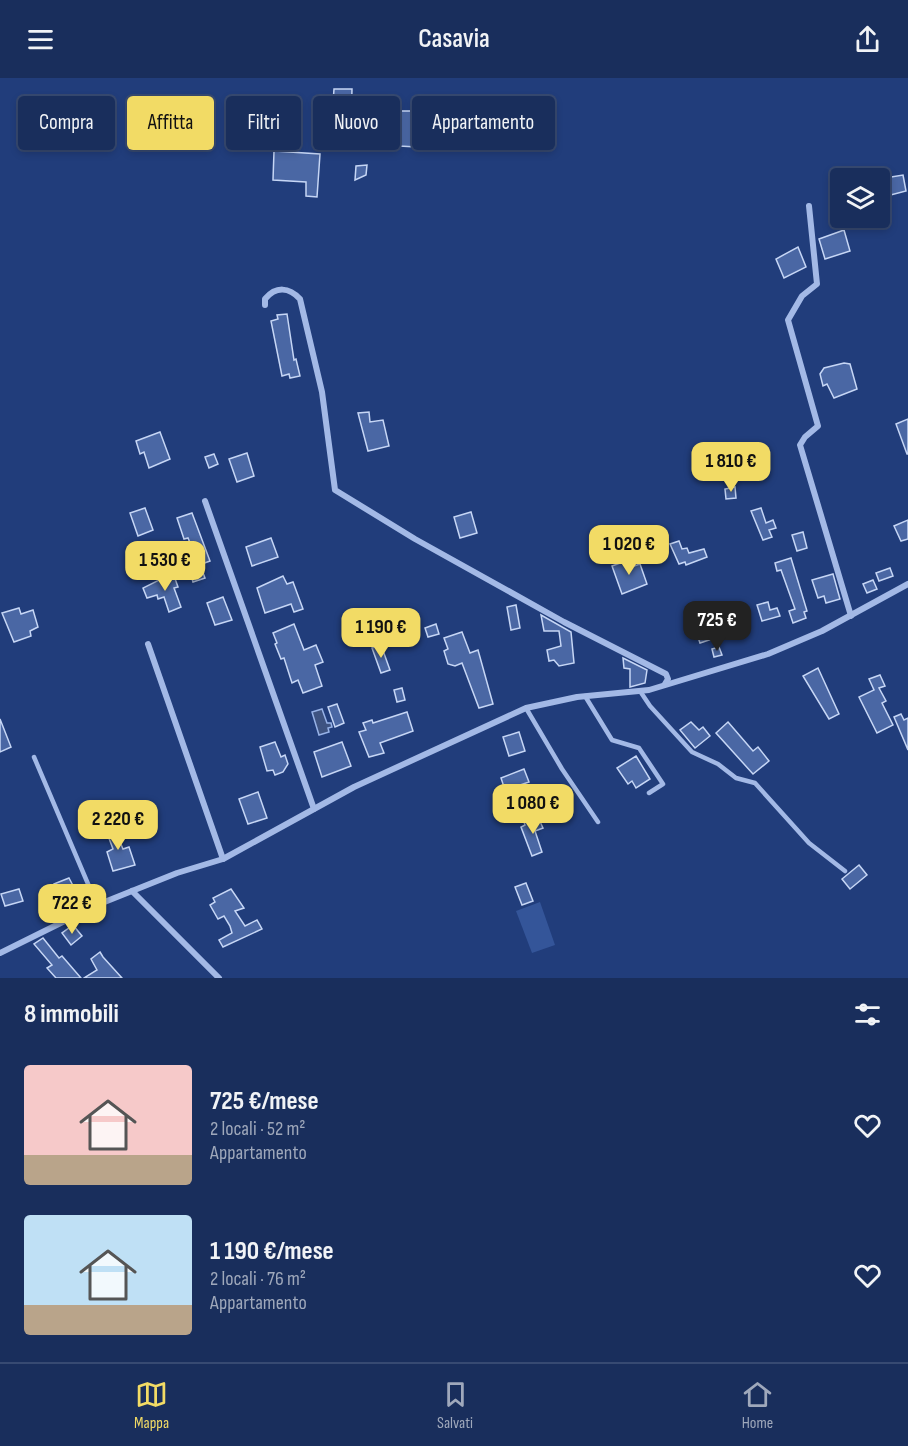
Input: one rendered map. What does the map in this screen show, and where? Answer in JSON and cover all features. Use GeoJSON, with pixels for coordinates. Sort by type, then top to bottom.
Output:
{"type":"FeatureCollection","features":[{"type":"Feature","properties":{"kind":"street"},"geometry":{"type":"LineString","coordinates":[[809,206],[818,284],[802,296],[790,312],[788,320],[818,426],[805,437],[800,445],[851,616]]}},
{"type":"Feature","properties":{"kind":"street"},"geometry":{"type":"LineString","coordinates":[[265,305],[265,298],[272,291],[282,289],[293,291],[300,299],[322,392],[334,490],[415,539],[564,622],[666,674],[668,679],[665,684]]}},
{"type":"Feature","properties":{"kind":"street"},"geometry":{"type":"LineString","coordinates":[[205,501],[314,809]]}},
{"type":"Feature","properties":{"kind":"street"},"geometry":{"type":"LineString","coordinates":[[0,953],[132,891],[223,859],[354,787],[526,708],[585,696],[640,691],[768,654],[851,616],[908,584]]}},
{"type":"Feature","properties":{"kind":"street"},"geometry":{"type":"LineString","coordinates":[[148,644],[223,859]]}},
{"type":"Feature","properties":{"kind":"street"},"geometry":{"type":"LineString","coordinates":[[132,891],[219,978]]}},
{"type":"Feature","properties":{"kind":"lane"},"geometry":{"type":"LineString","coordinates":[[640,691],[657,714],[692,752],[718,764],[736,778],[755,783],[809,843],[845,871]]}},
{"type":"Feature","properties":{"kind":"lane"},"geometry":{"type":"LineString","coordinates":[[585,696],[612,740],[639,748],[663,784],[649,793]]}},
{"type":"Feature","properties":{"kind":"lane"},"geometry":{"type":"LineString","coordinates":[[526,708],[562,769],[598,822]]}},
{"type":"Feature","properties":{"kind":"lane"},"geometry":{"type":"LineString","coordinates":[[34,757],[97,906]]}},
{"type":"Feature","properties":{"kind":"shaded area"},"geometry":{"type":"Polygon","coordinates":[[[322,709],[327,723],[331,723],[332,727],[328,728],[329,732],[319,735],[312,712],[322,709]]]}},
{"type":"Feature","properties":{"kind":"shaded area"},"geometry":{"type":"Polygon","coordinates":[[[540,902],[555,945],[532,953],[516,911],[540,902]]]}},
{"type":"Feature","properties":{"kind":"building"},"geometry":{"type":"Polygon","coordinates":[[[334,89],[352,89],[352,96],[334,96],[334,89]]]}},
{"type":"Feature","properties":{"kind":"building"},"geometry":{"type":"Polygon","coordinates":[[[401,111],[412,111],[412,147],[400,146],[401,111]]]}},
{"type":"Feature","properties":{"kind":"building"},"geometry":{"type":"Polygon","coordinates":[[[274,151],[320,154],[317,197],[306,196],[306,182],[273,180],[274,151]]]}},
{"type":"Feature","properties":{"kind":"building"},"geometry":{"type":"Polygon","coordinates":[[[367,165],[366,175],[355,180],[356,166],[367,165]]]}},
{"type":"Feature","properties":{"kind":"building"},"geometry":{"type":"Polygon","coordinates":[[[903,175],[906,191],[890,195],[890,177],[903,175]]]}},
{"type":"Feature","properties":{"kind":"building"},"geometry":{"type":"Polygon","coordinates":[[[844,230],[850,251],[825,259],[819,239],[844,230]]]}},
{"type":"Feature","properties":{"kind":"building"},"geometry":{"type":"Polygon","coordinates":[[[798,247],[806,267],[784,278],[776,259],[798,247]]]}},
{"type":"Feature","properties":{"kind":"building"},"geometry":{"type":"Polygon","coordinates":[[[287,314],[294,360],[296,359],[300,376],[290,378],[289,374],[282,376],[271,321],[278,319],[277,315],[287,314]]]}},
{"type":"Feature","properties":{"kind":"building"},"geometry":{"type":"Polygon","coordinates":[[[844,363],[850,364],[857,389],[834,398],[827,384],[823,386],[820,374],[824,368],[844,363]]]}},
{"type":"Feature","properties":{"kind":"building"},"geometry":{"type":"Polygon","coordinates":[[[369,412],[370,422],[383,420],[389,446],[368,451],[358,413],[369,412]]]}},
{"type":"Feature","properties":{"kind":"building"},"geometry":{"type":"Polygon","coordinates":[[[908,419],[908,454],[907,454],[896,424],[908,419]]]}},
{"type":"Feature","properties":{"kind":"building"},"geometry":{"type":"Polygon","coordinates":[[[160,432],[170,459],[149,468],[144,452],[140,454],[136,441],[160,432]]]}},
{"type":"Feature","properties":{"kind":"building"},"geometry":{"type":"Polygon","coordinates":[[[247,453],[254,476],[237,482],[229,459],[247,453]]]}},
{"type":"Feature","properties":{"kind":"building"},"geometry":{"type":"Polygon","coordinates":[[[214,454],[218,464],[209,468],[205,457],[214,454]]]}},
{"type":"Feature","properties":{"kind":"building"},"geometry":{"type":"Polygon","coordinates":[[[735,487],[736,498],[726,499],[725,489],[735,487]]]}},
{"type":"Feature","properties":{"kind":"building"},"geometry":{"type":"Polygon","coordinates":[[[145,508],[153,530],[138,536],[130,513],[145,508]]]}},
{"type":"Feature","properties":{"kind":"building"},"geometry":{"type":"Polygon","coordinates":[[[761,508],[766,523],[773,520],[776,528],[769,530],[772,537],[763,540],[751,511],[761,508]]]}},
{"type":"Feature","properties":{"kind":"building"},"geometry":{"type":"Polygon","coordinates":[[[471,512],[477,533],[460,538],[454,517],[471,512]]]}},
{"type":"Feature","properties":{"kind":"building"},"geometry":{"type":"Polygon","coordinates":[[[192,513],[210,561],[199,565],[188,538],[184,539],[177,518],[192,513]]]}},
{"type":"Feature","properties":{"kind":"building"},"geometry":{"type":"Polygon","coordinates":[[[908,520],[908,539],[901,541],[894,526],[908,520]]]}},
{"type":"Feature","properties":{"kind":"building"},"geometry":{"type":"Polygon","coordinates":[[[803,532],[807,548],[797,551],[792,535],[803,532]]]}},
{"type":"Feature","properties":{"kind":"building"},"geometry":{"type":"Polygon","coordinates":[[[271,538],[278,557],[252,566],[246,547],[271,538]]]}},
{"type":"Feature","properties":{"kind":"building"},"geometry":{"type":"Polygon","coordinates":[[[679,541],[682,549],[687,548],[689,553],[704,549],[707,557],[686,565],[685,562],[679,564],[670,544],[679,541]]]}},
{"type":"Feature","properties":{"kind":"building"},"geometry":{"type":"Polygon","coordinates":[[[791,558],[807,611],[804,612],[806,618],[793,623],[789,611],[795,609],[781,570],[777,571],[775,563],[791,558]]]}},
{"type":"Feature","properties":{"kind":"building"},"geometry":{"type":"Polygon","coordinates":[[[631,559],[634,566],[640,564],[647,584],[622,594],[612,566],[631,559]]]}},
{"type":"Feature","properties":{"kind":"building"},"geometry":{"type":"Polygon","coordinates":[[[890,568],[893,576],[879,581],[876,573],[890,568]]]}},
{"type":"Feature","properties":{"kind":"building"},"geometry":{"type":"Polygon","coordinates":[[[202,570],[205,578],[193,582],[191,575],[202,570]]]}},
{"type":"Feature","properties":{"kind":"building"},"geometry":{"type":"Polygon","coordinates":[[[173,573],[178,587],[174,588],[181,607],[169,612],[164,597],[158,599],[157,595],[147,598],[143,588],[173,573]]]}},
{"type":"Feature","properties":{"kind":"building"},"geometry":{"type":"Polygon","coordinates":[[[833,574],[840,599],[826,603],[824,596],[818,598],[812,580],[833,574]]]}},
{"type":"Feature","properties":{"kind":"building"},"geometry":{"type":"Polygon","coordinates":[[[283,576],[287,584],[293,582],[303,609],[294,612],[291,604],[265,613],[257,588],[283,576]]]}},
{"type":"Feature","properties":{"kind":"building"},"geometry":{"type":"Polygon","coordinates":[[[873,580],[877,589],[867,593],[863,584],[873,580]]]}},
{"type":"Feature","properties":{"kind":"building"},"geometry":{"type":"Polygon","coordinates":[[[223,597],[232,620],[215,625],[207,603],[223,597]]]}},
{"type":"Feature","properties":{"kind":"building"},"geometry":{"type":"Polygon","coordinates":[[[768,602],[770,610],[777,608],[780,616],[762,621],[757,605],[768,602]]]}},
{"type":"Feature","properties":{"kind":"building"},"geometry":{"type":"Polygon","coordinates":[[[516,605],[520,628],[511,630],[507,607],[516,605]]]}},
{"type":"Feature","properties":{"kind":"building"},"geometry":{"type":"Polygon","coordinates":[[[19,608],[21,614],[33,610],[38,627],[30,631],[31,636],[14,642],[2,613],[19,608]]]}},
{"type":"Feature","properties":{"kind":"building"},"geometry":{"type":"Polygon","coordinates":[[[541,615],[571,632],[574,663],[559,666],[554,660],[549,661],[547,650],[561,646],[559,631],[544,631],[541,615]]]}},
{"type":"Feature","properties":{"kind":"building"},"geometry":{"type":"Polygon","coordinates":[[[709,618],[715,638],[700,643],[693,623],[709,618]]]}},
{"type":"Feature","properties":{"kind":"building"},"geometry":{"type":"Polygon","coordinates":[[[294,624],[304,650],[316,645],[323,662],[315,665],[322,686],[303,693],[298,680],[292,683],[284,658],[281,659],[275,644],[277,643],[273,633],[294,624]]]}},
{"type":"Feature","properties":{"kind":"building"},"geometry":{"type":"Polygon","coordinates":[[[436,624],[439,634],[428,637],[425,628],[436,624]]]}},
{"type":"Feature","properties":{"kind":"building"},"geometry":{"type":"Polygon","coordinates":[[[462,632],[470,653],[478,650],[493,704],[479,708],[462,663],[455,666],[448,664],[444,651],[448,649],[444,638],[462,632]]]}},
{"type":"Feature","properties":{"kind":"building"},"geometry":{"type":"Polygon","coordinates":[[[381,645],[390,670],[381,673],[372,648],[381,645]]]}},
{"type":"Feature","properties":{"kind":"building"},"geometry":{"type":"Polygon","coordinates":[[[719,647],[722,655],[714,657],[712,649],[719,647]]]}},
{"type":"Feature","properties":{"kind":"building"},"geometry":{"type":"Polygon","coordinates":[[[623,658],[647,670],[645,683],[630,687],[630,669],[624,668],[623,658]]]}},
{"type":"Feature","properties":{"kind":"building"},"geometry":{"type":"Polygon","coordinates":[[[818,668],[839,714],[829,719],[803,676],[818,668]]]}},
{"type":"Feature","properties":{"kind":"building"},"geometry":{"type":"Polygon","coordinates":[[[880,675],[885,686],[879,688],[886,701],[882,703],[893,725],[877,733],[859,697],[874,690],[869,679],[880,675]]]}},
{"type":"Feature","properties":{"kind":"building"},"geometry":{"type":"Polygon","coordinates":[[[402,688],[405,700],[397,702],[394,690],[402,688]]]}},
{"type":"Feature","properties":{"kind":"building"},"geometry":{"type":"Polygon","coordinates":[[[337,704],[344,723],[335,727],[328,707],[337,704]]]}},
{"type":"Feature","properties":{"kind":"building"},"geometry":{"type":"Polygon","coordinates":[[[407,712],[413,731],[380,743],[384,753],[369,757],[359,732],[366,730],[363,723],[372,720],[373,723],[407,712]]]}},
{"type":"Feature","properties":{"kind":"building"},"geometry":{"type":"Polygon","coordinates":[[[901,714],[904,720],[908,718],[908,750],[894,717],[901,714]]]}},
{"type":"Feature","properties":{"kind":"building"},"geometry":{"type":"Polygon","coordinates":[[[0,719],[11,747],[0,752],[0,719]]]}},
{"type":"Feature","properties":{"kind":"building"},"geometry":{"type":"Polygon","coordinates":[[[691,722],[699,730],[703,727],[710,736],[695,748],[680,730],[691,722]]]}},
{"type":"Feature","properties":{"kind":"building"},"geometry":{"type":"Polygon","coordinates":[[[728,722],[753,751],[758,747],[769,761],[753,774],[716,733],[728,722]]]}},
{"type":"Feature","properties":{"kind":"building"},"geometry":{"type":"Polygon","coordinates":[[[519,732],[525,751],[509,756],[503,737],[519,732]]]}},
{"type":"Feature","properties":{"kind":"building"},"geometry":{"type":"Polygon","coordinates":[[[275,742],[281,757],[285,755],[288,764],[283,772],[275,775],[273,770],[267,771],[260,747],[275,742]]]}},
{"type":"Feature","properties":{"kind":"building"},"geometry":{"type":"Polygon","coordinates":[[[342,742],[351,766],[322,777],[314,752],[342,742]]]}},
{"type":"Feature","properties":{"kind":"building"},"geometry":{"type":"Polygon","coordinates":[[[636,756],[650,779],[636,788],[632,781],[628,784],[617,768],[636,756]]]}},
{"type":"Feature","properties":{"kind":"building"},"geometry":{"type":"Polygon","coordinates":[[[524,769],[529,782],[505,790],[501,778],[524,769]]]}},
{"type":"Feature","properties":{"kind":"building"},"geometry":{"type":"Polygon","coordinates":[[[258,792],[267,818],[248,824],[239,799],[258,792]]]}},
{"type":"Feature","properties":{"kind":"building"},"geometry":{"type":"Polygon","coordinates":[[[538,817],[543,828],[535,831],[542,852],[532,856],[521,827],[525,825],[524,822],[538,817]]]}},
{"type":"Feature","properties":{"kind":"building"},"geometry":{"type":"Polygon","coordinates":[[[112,823],[123,849],[129,847],[135,865],[113,871],[107,852],[113,849],[104,825],[112,823]]]}},
{"type":"Feature","properties":{"kind":"building"},"geometry":{"type":"Polygon","coordinates":[[[859,865],[867,875],[850,889],[842,879],[859,865]]]}},
{"type":"Feature","properties":{"kind":"building"},"geometry":{"type":"Polygon","coordinates":[[[69,878],[78,895],[61,902],[54,884],[69,878]]]}},
{"type":"Feature","properties":{"kind":"building"},"geometry":{"type":"Polygon","coordinates":[[[526,883],[533,901],[522,905],[515,887],[526,883]]]}},
{"type":"Feature","properties":{"kind":"building"},"geometry":{"type":"Polygon","coordinates":[[[19,889],[23,901],[5,906],[1,894],[19,889]]]}},
{"type":"Feature","properties":{"kind":"building"},"geometry":{"type":"Polygon","coordinates":[[[231,889],[244,908],[235,911],[245,926],[257,920],[262,929],[223,947],[219,940],[232,933],[230,926],[224,916],[218,919],[210,905],[215,902],[213,898],[231,889]]]}},
{"type":"Feature","properties":{"kind":"building"},"geometry":{"type":"Polygon","coordinates":[[[73,925],[82,936],[71,945],[62,933],[73,925]]]}},
{"type":"Feature","properties":{"kind":"building"},"geometry":{"type":"Polygon","coordinates":[[[43,938],[59,958],[62,956],[81,978],[56,978],[47,968],[52,965],[34,944],[43,938]]]}},
{"type":"Feature","properties":{"kind":"building"},"geometry":{"type":"Polygon","coordinates":[[[100,952],[122,978],[84,978],[97,970],[91,959],[100,952]]]}}]}
